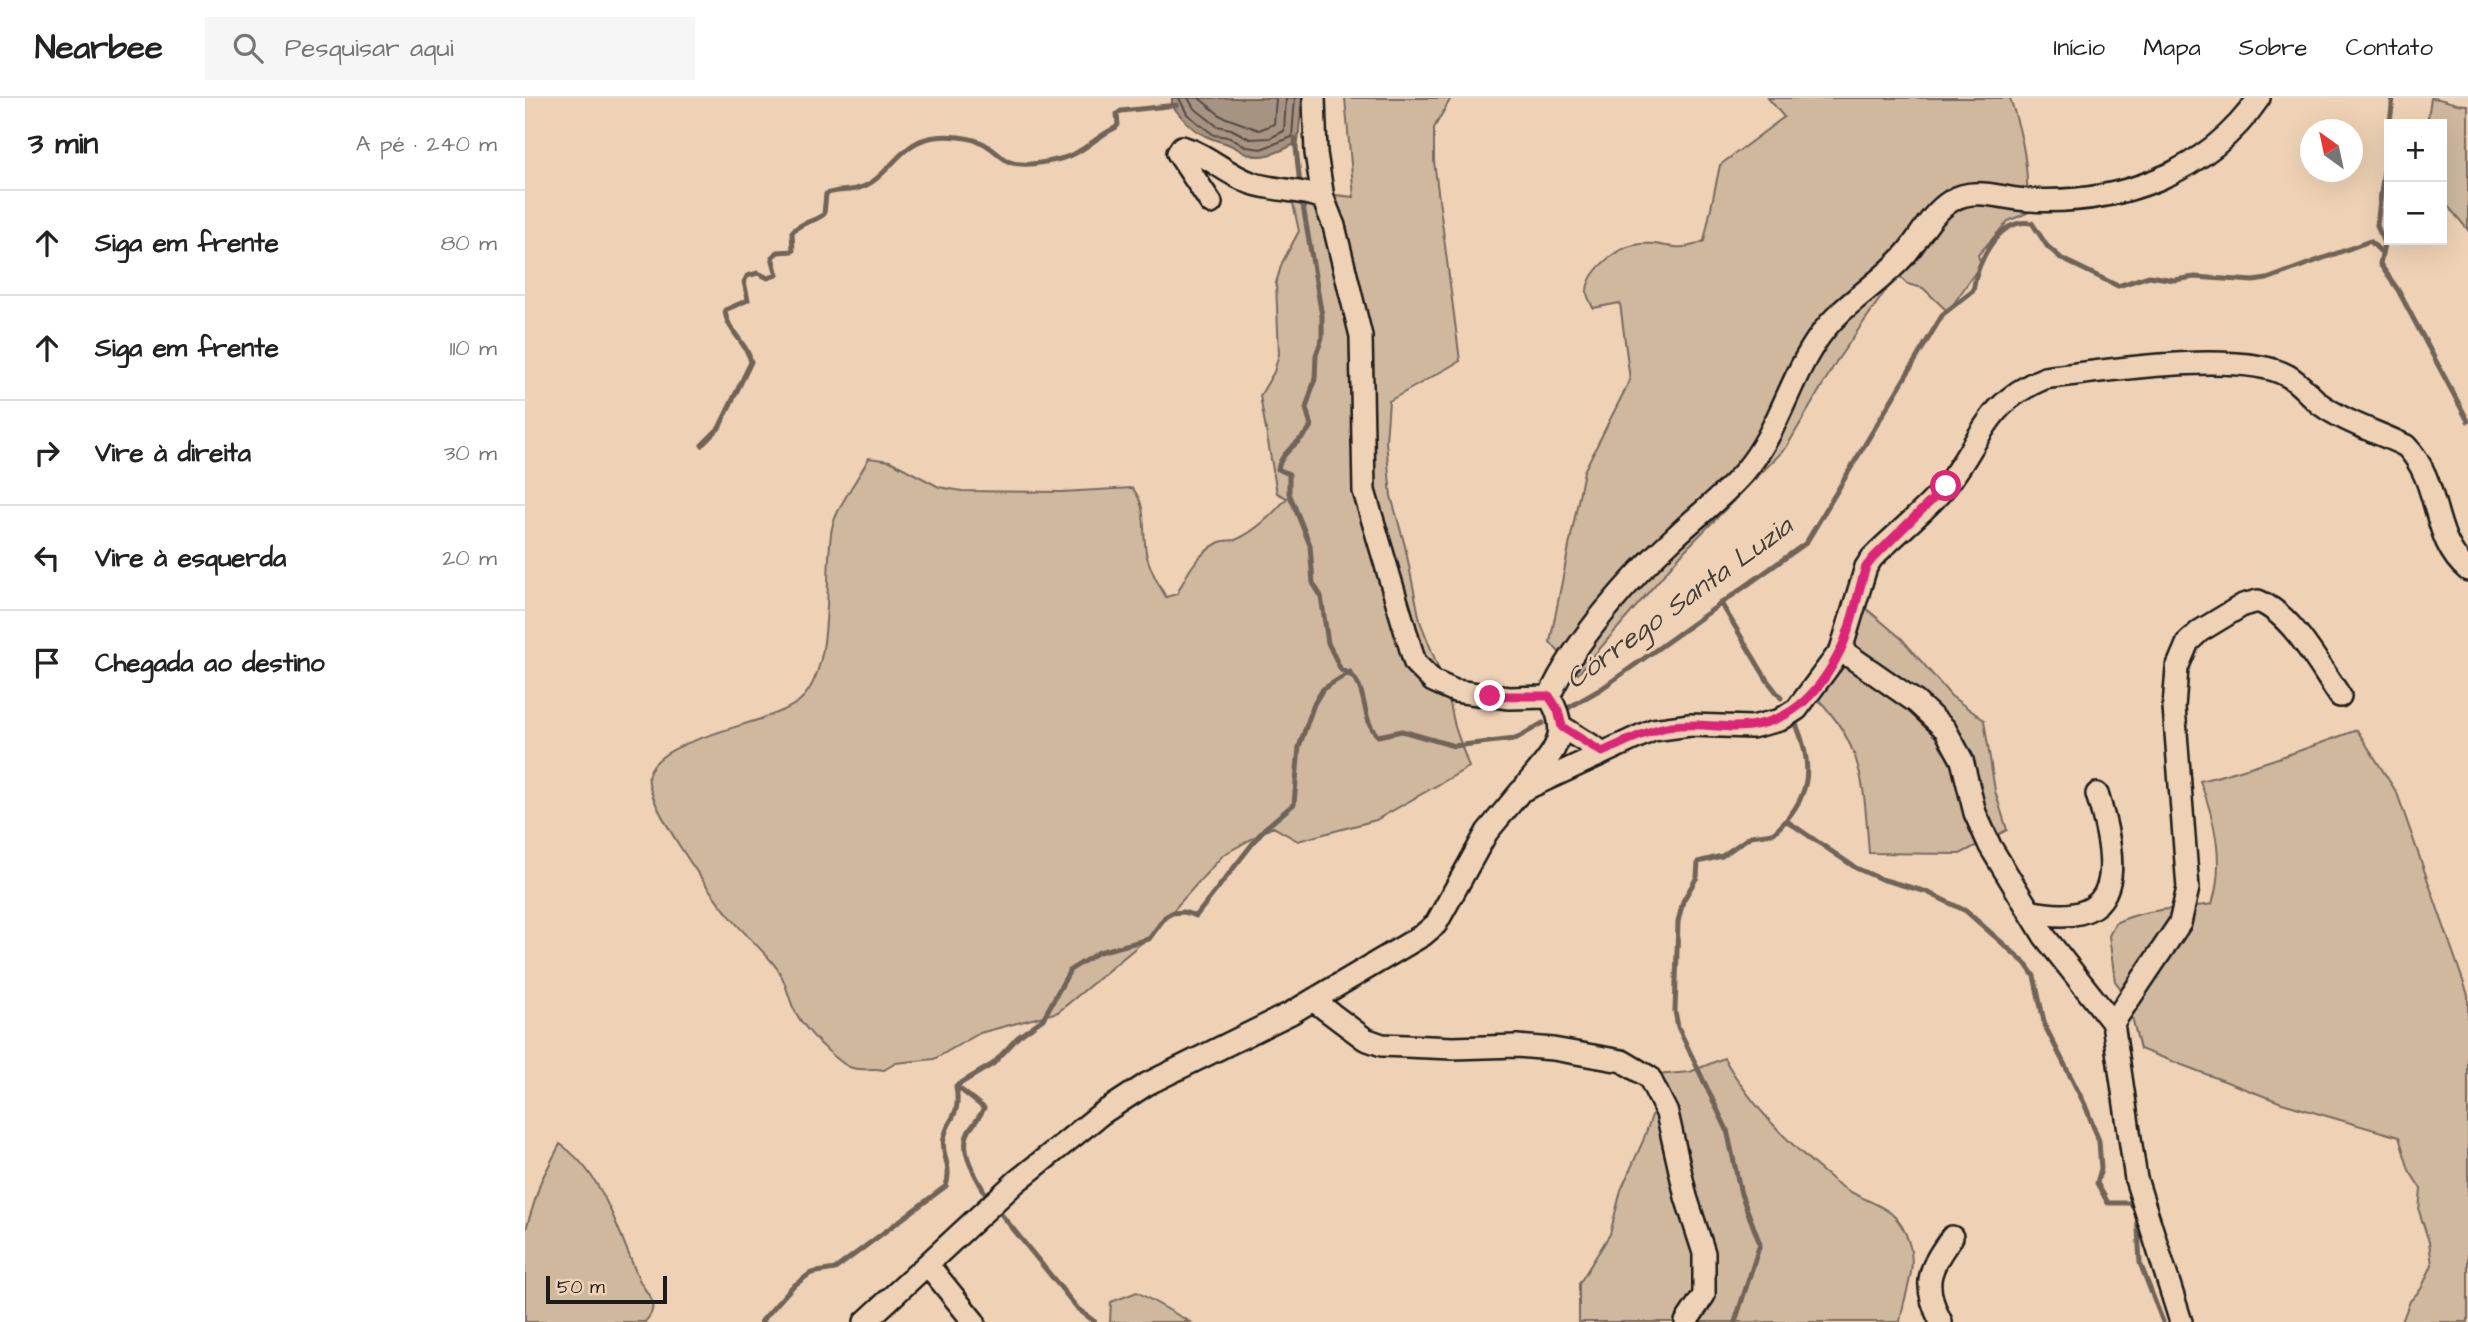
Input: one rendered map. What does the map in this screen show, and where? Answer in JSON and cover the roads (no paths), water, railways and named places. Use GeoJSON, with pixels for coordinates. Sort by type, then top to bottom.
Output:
{"type":"FeatureCollection","features":[{"type":"Feature","properties":{"kind":"street"},"geometry":{"type":"LineString","coordinates":[[1314,98],[1323,198],[1340,247],[1361,336],[1364,491],[1415,663],[1426,676],[1455,691],[1499,697],[1549,696]]}},
{"type":"Feature","properties":{"kind":"street"},"geometry":{"type":"LineString","coordinates":[[1549,696],[1566,662],[1631,583],[1746,470],[1773,430],[1805,359],[1833,318],[1895,266],[1935,215],[1951,201],[1968,195],[1989,194],[2026,200],[2061,200],[2134,190],[2161,181],[2212,147],[2241,121],[2259,98]]}},
{"type":"Feature","properties":{"kind":"street"},"geometry":{"type":"LineString","coordinates":[[1211,203],[1183,163],[1178,153],[1182,147],[1205,156],[1235,176],[1254,184],[1323,198]]}},
{"type":"Feature","properties":{"kind":"street"},"geometry":{"type":"LineString","coordinates":[[1521,791],[1653,730],[1673,726],[1752,727],[1780,720],[1797,709],[1841,649],[1866,567],[1946,486],[1994,410],[2027,385],[2045,378],[2170,364],[2267,368],[2288,376],[2321,405],[2406,446],[2414,454],[2434,495],[2444,540],[2450,552],[2468,570]]}},
{"type":"Feature","properties":{"kind":"street"},"geometry":{"type":"LineString","coordinates":[[2113,1023],[2181,923],[2188,888],[2174,707],[2177,668],[2188,642],[2233,610],[2258,601],[2268,605],[2287,623],[2340,696]]}},
{"type":"Feature","properties":{"kind":"street"},"geometry":{"type":"LineString","coordinates":[[1841,649],[1916,702],[1945,729],[1962,760],[1975,813],[2029,911],[2045,937],[2113,1023],[2136,1179],[2181,1322]]}},
{"type":"Feature","properties":{"kind":"street"},"geometry":{"type":"LineString","coordinates":[[865,1322],[1017,1181],[1101,1114],[1147,1084],[1313,1000],[1392,955],[1436,923],[1487,832],[1550,754],[1562,727],[1558,710],[1549,696]]}},
{"type":"Feature","properties":{"kind":"street"},"geometry":{"type":"LineString","coordinates":[[1562,727],[1602,752]]}},
{"type":"Feature","properties":{"kind":"street"},"geometry":{"type":"LineString","coordinates":[[2029,911],[2053,915],[2075,914],[2084,912],[2103,897],[2112,858],[2110,836],[2097,794]]}},
{"type":"Feature","properties":{"kind":"street"},"geometry":{"type":"LineString","coordinates":[[1313,1000],[1365,1039],[1382,1045],[1453,1048],[1517,1046],[1553,1049],[1622,1061],[1649,1077],[1667,1113],[1677,1162],[1704,1253],[1704,1295],[1686,1322]]}},
{"type":"Feature","properties":{"kind":"street"},"geometry":{"type":"LineString","coordinates":[[1941,1322],[1932,1304],[1928,1282],[1934,1261],[1952,1237]]}},
{"type":"Feature","properties":{"kind":"street"},"geometry":{"type":"LineString","coordinates":[[928,1265],[974,1322]]}},
{"type":"Feature","properties":{"kind":"water"},"geometry":{"type":"Polygon","coordinates":[[[1172,98],[1302,98],[1298,142],[1271,154],[1251,155],[1195,130],[1172,105],[1172,98]]]}},
{"type":"Feature","properties":{"kind":"waterway","name":"Córrego Santa Luzia"},"geometry":{"type":"LineString","coordinates":[[2393,98],[2377,225],[2384,244],[2380,264],[2398,290],[2468,421]]}},
{"type":"Feature","properties":{"kind":"waterway"},"geometry":{"type":"LineString","coordinates":[[702,445],[719,428],[751,362],[729,324],[725,310],[748,300],[744,282],[747,276],[758,273],[768,278],[777,275],[772,257],[778,252],[793,251],[792,232],[824,214],[826,194],[866,186],[911,146],[933,137],[967,138],[983,143],[1016,164],[1041,163],[1069,156],[1115,128],[1118,125],[1117,114],[1121,111],[1177,105]]}},
{"type":"Feature","properties":{"kind":"waterway","name":"Córrego Santa Luzia"},"geometry":{"type":"LineString","coordinates":[[1295,138],[1300,185]]}},
{"type":"Feature","properties":{"kind":"waterway","name":"Córrego Santa Luzia"},"geometry":{"type":"LineString","coordinates":[[1302,200],[1322,316],[1322,338],[1316,355],[1315,379],[1306,408],[1311,426],[1284,456],[1278,469],[1289,474],[1289,493],[1310,545],[1313,583],[1321,596],[1328,643],[1341,670],[1357,682],[1368,719],[1378,736],[1402,731],[1454,746],[1515,739],[1543,723]]}},
{"type":"Feature","properties":{"kind":"waterway","name":"Córrego Santa Luzia"},"geometry":{"type":"LineString","coordinates":[[1568,708],[1601,689],[1806,543],[1943,314],[1973,291],[1984,256],[1999,235],[2009,227],[2032,223],[2047,246],[2062,259],[2118,286],[2149,276],[2174,280],[2195,277],[2253,281],[2267,279],[2370,241],[2381,252]]}},
{"type":"Feature","properties":{"kind":"waterway"},"geometry":{"type":"LineString","coordinates":[[1721,603],[1767,680],[1781,698]]}},
{"type":"Feature","properties":{"kind":"waterway"},"geometry":{"type":"LineString","coordinates":[[956,1086],[993,1064],[1018,1037],[1043,1019],[1070,970],[1099,952],[1149,939],[1165,917],[1172,913],[1184,912],[1196,916],[1264,829],[1294,804],[1299,747],[1314,704],[1323,689],[1350,672]]}},
{"type":"Feature","properties":{"kind":"waterway"},"geometry":{"type":"LineString","coordinates":[[1735,1322],[1760,1244],[1741,1194],[1727,1130],[1678,1027],[1675,1011],[1678,922],[1683,901],[1697,877],[1698,862],[1722,856],[1751,836],[1774,833],[1795,808],[1806,783],[1807,769],[1806,755],[1796,724]]}},
{"type":"Feature","properties":{"kind":"waterway"},"geometry":{"type":"LineString","coordinates":[[1787,821],[1856,868],[1881,879],[1927,892],[1966,911],[2025,963],[2034,976],[2045,1026],[2085,1105],[2099,1141],[2101,1169],[2097,1183],[2108,1203],[2130,1203],[2137,1212],[2140,1263],[2163,1322]]}},
{"type":"Feature","properties":{"kind":"waterway"},"geometry":{"type":"LineString","coordinates":[[956,1086],[984,1108],[969,1131],[966,1147],[969,1163],[985,1193]]}},
{"type":"Feature","properties":{"kind":"waterway"},"geometry":{"type":"LineString","coordinates":[[761,1322],[792,1287],[811,1273],[835,1269],[946,1186],[948,1172],[943,1144],[946,1130],[956,1110],[956,1086]]}},
{"type":"Feature","properties":{"kind":"waterway"},"geometry":{"type":"LineString","coordinates":[[1001,1214],[1078,1309],[1095,1322]]}}]}
